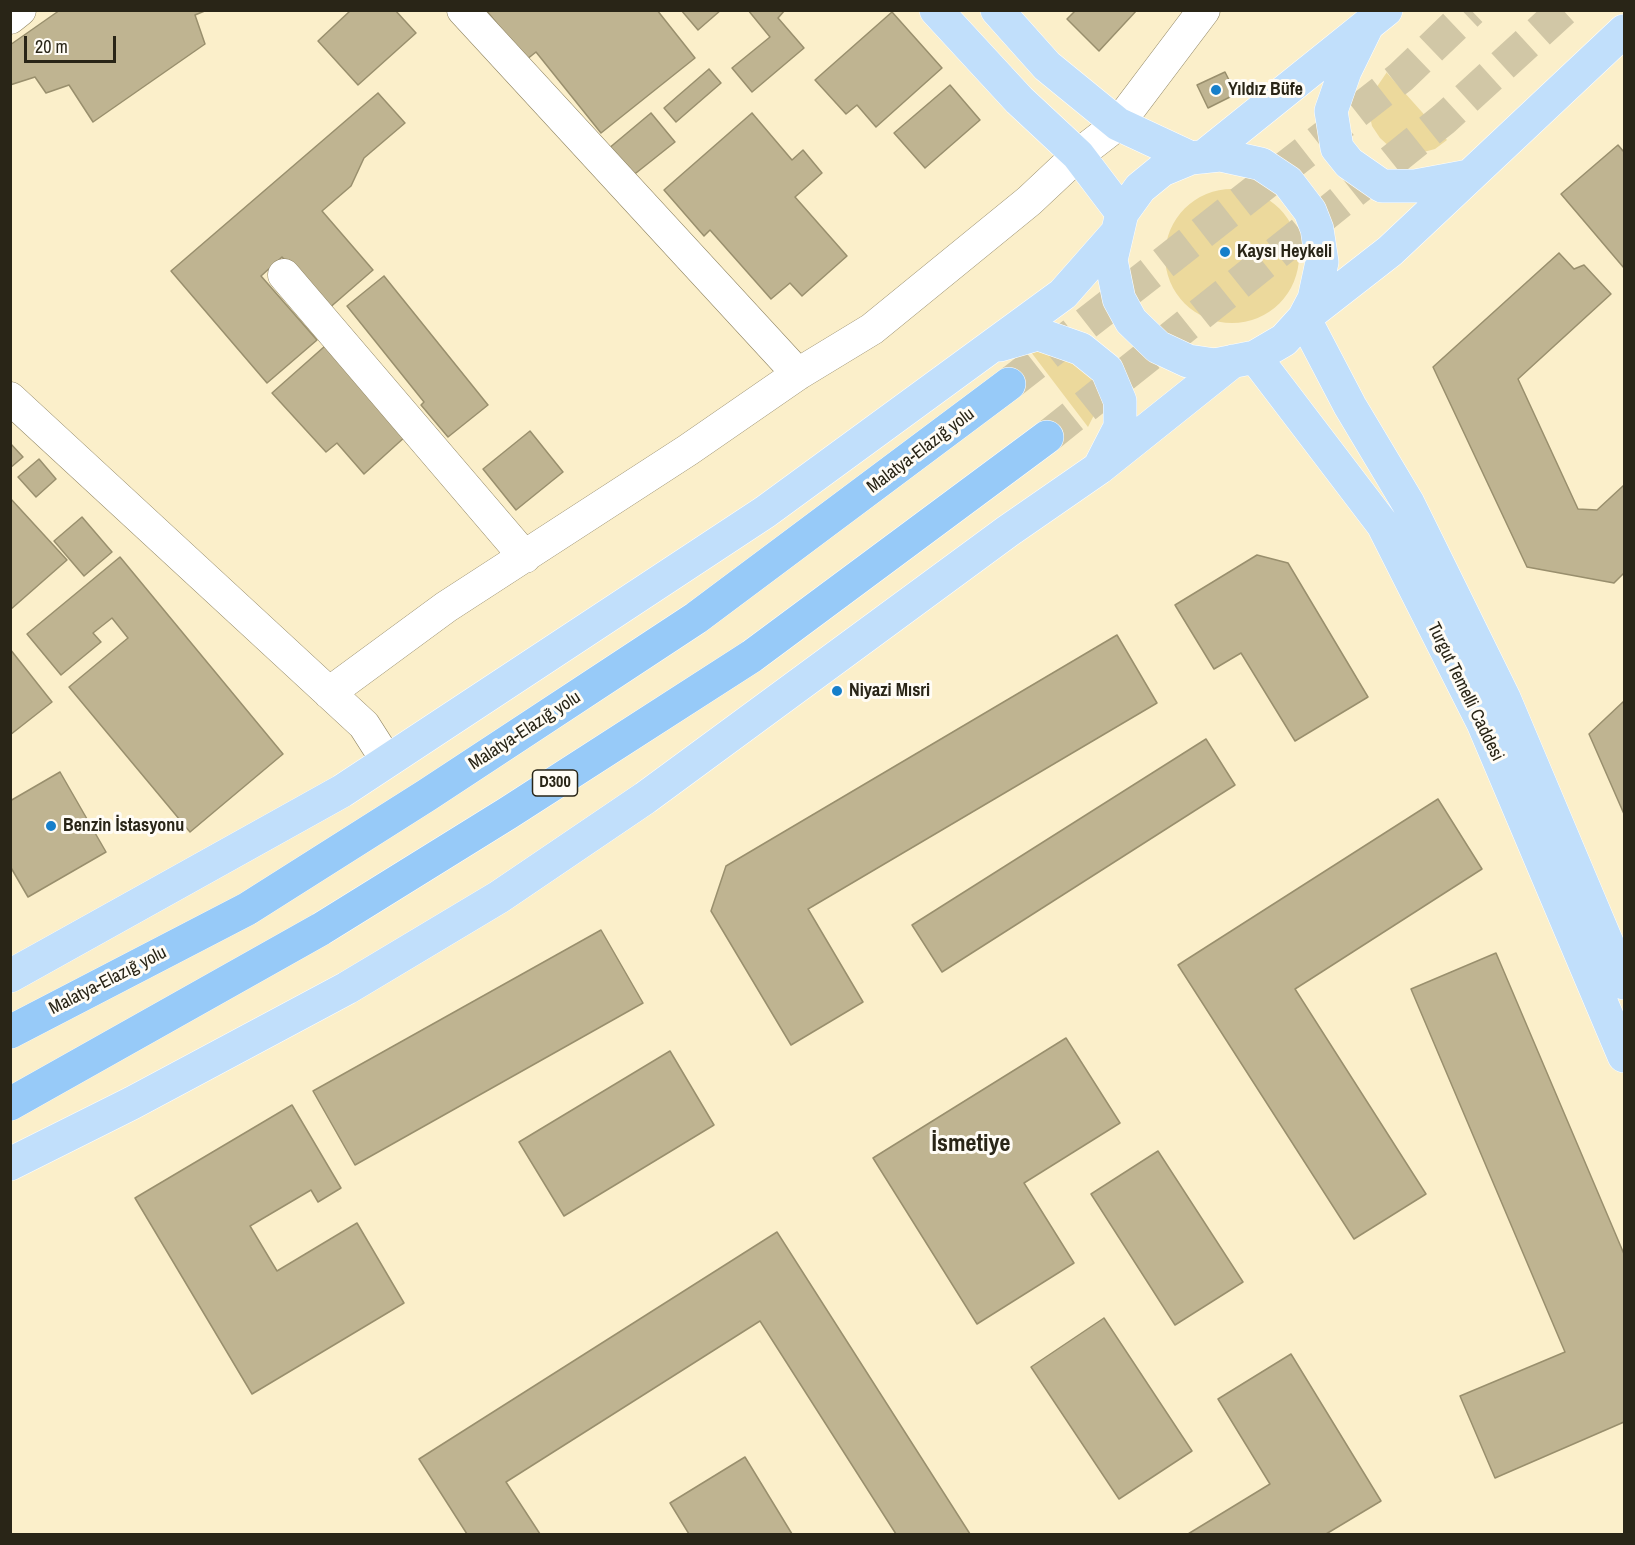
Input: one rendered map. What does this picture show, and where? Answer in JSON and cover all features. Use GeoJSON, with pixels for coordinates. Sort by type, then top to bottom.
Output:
{"type":"FeatureCollection","features":[{"type":"Feature","properties":{"kind":"highway","name":"Malatya-Elazığ yolu"},"geometry":{"type":"LineString","coordinates":[[10,1032],[247,909],[427,795],[696,618],[1009,384]]}},
{"type":"Feature","properties":{"kind":"highway","name":"D300"},"geometry":{"type":"LineString","coordinates":[[10,1104],[321,929],[567,775],[752,656],[1047,437]]}},
{"type":"Feature","properties":{"kind":"main road"},"geometry":{"type":"LineString","coordinates":[[936,10],[1019,100],[1078,155],[1119,224],[1112,260],[1114,281],[1119,299],[1131,321],[1158,347],[1188,361],[1215,365],[1244,359]]}},
{"type":"Feature","properties":{"kind":"main road"},"geometry":{"type":"LineString","coordinates":[[997,10],[1047,66],[1118,124],[1197,157]]}},
{"type":"Feature","properties":{"kind":"main road"},"geometry":{"type":"LineString","coordinates":[[1197,157],[1377,18]]}},
{"type":"Feature","properties":{"kind":"main road"},"geometry":{"type":"LineString","coordinates":[[1377,18],[1345,71],[1331,111],[1337,148],[1349,163],[1382,186],[1415,186],[1469,176]]}},
{"type":"Feature","properties":{"kind":"main road"},"geometry":{"type":"LineString","coordinates":[[10,1164],[132,1103],[347,988],[499,897],[645,798],[1008,531],[1099,468],[1244,359],[1284,340],[1304,318],[1390,251],[1624,31]]}},
{"type":"Feature","properties":{"kind":"main road"},"geometry":{"type":"LineString","coordinates":[[10,976],[342,791],[765,512],[1063,294],[1119,224],[1140,188],[1162,170],[1197,157],[1220,155],[1261,164],[1288,182],[1310,211],[1317,229],[1322,262],[1314,299],[1304,318]]}},
{"type":"Feature","properties":{"kind":"main road","name":"Turgut Temelli Caddesi"},"geometry":{"type":"LineString","coordinates":[[1304,318],[1350,406],[1408,503],[1504,698],[1624,983]]}},
{"type":"Feature","properties":{"kind":"main road"},"geometry":{"type":"LineString","coordinates":[[992,348],[1038,334],[1081,349],[1107,370],[1120,401],[1120,427],[1099,468]]}},
{"type":"Feature","properties":{"kind":"main road","name":"Turgut Temelli Caddesi"},"geometry":{"type":"LineString","coordinates":[[1244,359],[1383,525],[1483,723],[1624,1056]]}},
{"type":"Feature","properties":{"kind":"street"},"geometry":{"type":"LineString","coordinates":[[10,18],[20,10]]}},
{"type":"Feature","properties":{"kind":"street"},"geometry":{"type":"LineString","coordinates":[[463,10],[798,374]]}},
{"type":"Feature","properties":{"kind":"street"},"geometry":{"type":"LineString","coordinates":[[329,693],[446,607],[525,557],[798,374],[872,329],[1029,201],[1078,155],[1118,124],[1204,10]]}},
{"type":"Feature","properties":{"kind":"street"},"geometry":{"type":"LineString","coordinates":[[284,275],[525,557]]}},
{"type":"Feature","properties":{"kind":"street"},"geometry":{"type":"LineString","coordinates":[[10,398],[364,725],[387,761]]}},
{"type":"Feature","properties":{"kind":"shaded area"},"geometry":{"type":"Polygon","coordinates":[[[1387,72],[1447,140],[1435,149],[1420,153],[1405,153],[1391,148],[1372,126],[1369,112],[1370,97],[1387,72]]]}},
{"type":"Feature","properties":{"kind":"shaded area"},"geometry":{"type":"Polygon","coordinates":[[[1232,189],[1257,194],[1279,209],[1294,231],[1299,256],[1294,281],[1279,303],[1257,318],[1232,323],[1207,318],[1185,303],[1170,281],[1165,256],[1170,231],[1185,209],[1207,194],[1232,189]]]}},
{"type":"Feature","properties":{"kind":"shaded area"},"geometry":{"type":"Polygon","coordinates":[[[1045,347],[1074,352],[1100,388],[1099,405],[1088,427],[1031,352],[1045,347]]]}},
{"type":"Feature","properties":{"kind":"building"},"geometry":{"type":"Polygon","coordinates":[[[60,10],[207,10],[195,15],[205,44],[93,122],[69,85],[46,93],[35,77],[10,85],[10,45],[60,10]]]}},
{"type":"Feature","properties":{"kind":"building"},"geometry":{"type":"Polygon","coordinates":[[[351,10],[395,10],[416,33],[358,85],[318,41],[351,10]]]}},
{"type":"Feature","properties":{"kind":"building"},"geometry":{"type":"Polygon","coordinates":[[[486,10],[657,10],[695,58],[601,133],[536,52],[526,60],[486,10]]]}},
{"type":"Feature","properties":{"kind":"building"},"geometry":{"type":"Polygon","coordinates":[[[681,10],[721,10],[698,30],[681,10]]]}},
{"type":"Feature","properties":{"kind":"building"},"geometry":{"type":"Polygon","coordinates":[[[748,10],[785,10],[778,18],[804,48],[752,92],[732,68],[770,37],[748,10]]]}},
{"type":"Feature","properties":{"kind":"building"},"geometry":{"type":"Polygon","coordinates":[[[1076,10],[1137,10],[1099,51],[1067,19],[1076,10]]]}},
{"type":"Feature","properties":{"kind":"building"},"geometry":{"type":"Polygon","coordinates":[[[892,12],[942,68],[876,127],[857,105],[846,114],[815,80],[892,12]]]}},
{"type":"Feature","properties":{"kind":"building"},"geometry":{"type":"Polygon","coordinates":[[[709,69],[721,83],[676,122],[664,108],[709,69]]]}},
{"type":"Feature","properties":{"kind":"building"},"geometry":{"type":"Polygon","coordinates":[[[1225,72],[1236,94],[1208,108],[1197,85],[1225,72]]]}},
{"type":"Feature","properties":{"kind":"building"},"geometry":{"type":"Polygon","coordinates":[[[950,85],[980,120],[925,168],[894,133],[950,85]]]}},
{"type":"Feature","properties":{"kind":"building"},"geometry":{"type":"Polygon","coordinates":[[[378,93],[405,123],[364,158],[351,186],[322,211],[373,270],[327,310],[282,257],[261,276],[317,340],[267,383],[171,271],[378,93]]]}},
{"type":"Feature","properties":{"kind":"building"},"geometry":{"type":"Polygon","coordinates":[[[651,113],[675,142],[631,177],[608,149],[651,113]]]}},
{"type":"Feature","properties":{"kind":"building"},"geometry":{"type":"Polygon","coordinates":[[[752,113],[792,160],[803,150],[822,173],[795,197],[847,256],[802,296],[790,283],[771,299],[710,230],[704,236],[664,190],[752,113]]]}},
{"type":"Feature","properties":{"kind":"building"},"geometry":{"type":"Polygon","coordinates":[[[1618,145],[1624,152],[1624,268],[1561,194],[1618,145]]]}},
{"type":"Feature","properties":{"kind":"building"},"geometry":{"type":"Polygon","coordinates":[[[1559,253],[1574,269],[1584,265],[1611,294],[1518,379],[1578,509],[1597,510],[1624,485],[1624,573],[1614,583],[1527,567],[1433,367],[1559,253]]]}},
{"type":"Feature","properties":{"kind":"building"},"geometry":{"type":"Polygon","coordinates":[[[384,276],[488,405],[448,437],[421,405],[424,402],[347,306],[384,276]]]}},
{"type":"Feature","properties":{"kind":"building"},"geometry":{"type":"Polygon","coordinates":[[[325,346],[406,436],[364,474],[337,443],[326,452],[272,393],[325,346]]]}},
{"type":"Feature","properties":{"kind":"building"},"geometry":{"type":"Polygon","coordinates":[[[530,431],[563,472],[516,510],[483,469],[530,431]]]}},
{"type":"Feature","properties":{"kind":"building"},"geometry":{"type":"Polygon","coordinates":[[[10,443],[23,457],[10,468],[10,443]]]}},
{"type":"Feature","properties":{"kind":"building"},"geometry":{"type":"Polygon","coordinates":[[[39,459],[56,479],[36,497],[18,477],[39,459]]]}},
{"type":"Feature","properties":{"kind":"building"},"geometry":{"type":"Polygon","coordinates":[[[10,498],[67,560],[10,610],[10,498]]]}},
{"type":"Feature","properties":{"kind":"building"},"geometry":{"type":"Polygon","coordinates":[[[82,517],[112,552],[84,576],[54,541],[82,517]]]}},
{"type":"Feature","properties":{"kind":"building"},"geometry":{"type":"Polygon","coordinates":[[[1257,555],[1288,563],[1368,697],[1295,741],[1241,653],[1214,669],[1175,605],[1257,555]]]}},
{"type":"Feature","properties":{"kind":"building"},"geometry":{"type":"Polygon","coordinates":[[[120,557],[283,754],[190,832],[69,687],[128,638],[112,618],[93,633],[101,642],[61,675],[27,634],[120,557]]]}},
{"type":"Feature","properties":{"kind":"building"},"geometry":{"type":"Polygon","coordinates":[[[1117,635],[1157,703],[808,909],[863,1002],[791,1045],[711,911],[726,866],[1117,635]]]}},
{"type":"Feature","properties":{"kind":"building"},"geometry":{"type":"Polygon","coordinates":[[[10,649],[52,702],[10,735],[10,649]]]}},
{"type":"Feature","properties":{"kind":"building"},"geometry":{"type":"Polygon","coordinates":[[[1624,701],[1624,814],[1589,734],[1624,701]]]}},
{"type":"Feature","properties":{"kind":"building"},"geometry":{"type":"Polygon","coordinates":[[[1206,739],[1235,785],[942,972],[912,925],[1206,739]]]}},
{"type":"Feature","properties":{"kind":"building","name":"Benzin İstasyonu"},"geometry":{"type":"Polygon","coordinates":[[[60,772],[106,852],[28,897],[10,866],[10,801],[60,772]]]}},
{"type":"Feature","properties":{"kind":"building"},"geometry":{"type":"Polygon","coordinates":[[[1438,799],[1482,869],[1295,989],[1426,1194],[1354,1239],[1178,965],[1438,799]]]}},
{"type":"Feature","properties":{"kind":"building"},"geometry":{"type":"Polygon","coordinates":[[[601,930],[643,1003],[355,1165],[313,1091],[601,930]]]}},
{"type":"Feature","properties":{"kind":"building"},"geometry":{"type":"Polygon","coordinates":[[[1496,953],[1624,1254],[1624,1422],[1495,1478],[1460,1396],[1565,1352],[1411,989],[1496,953]]]}},
{"type":"Feature","properties":{"kind":"building"},"geometry":{"type":"Polygon","coordinates":[[[1066,1038],[1120,1123],[1024,1183],[1074,1263],[977,1324],[873,1158],[1066,1038]]]}},
{"type":"Feature","properties":{"kind":"building"},"geometry":{"type":"Polygon","coordinates":[[[670,1051],[714,1125],[564,1216],[519,1142],[670,1051]]]}},
{"type":"Feature","properties":{"kind":"building"},"geometry":{"type":"Polygon","coordinates":[[[292,1105],[341,1188],[318,1202],[311,1190],[250,1226],[277,1271],[357,1223],[404,1303],[252,1394],[135,1198],[292,1105]]]}},
{"type":"Feature","properties":{"kind":"building"},"geometry":{"type":"Polygon","coordinates":[[[1158,1151],[1243,1282],[1175,1325],[1091,1194],[1158,1151]]]}},
{"type":"Feature","properties":{"kind":"building"},"geometry":{"type":"Polygon","coordinates":[[[777,1232],[970,1534],[896,1534],[760,1321],[506,1482],[540,1534],[467,1534],[419,1459],[777,1232]]]}},
{"type":"Feature","properties":{"kind":"building"},"geometry":{"type":"Polygon","coordinates":[[[1104,1318],[1192,1451],[1119,1499],[1031,1367],[1104,1318]]]}},
{"type":"Feature","properties":{"kind":"building"},"geometry":{"type":"Polygon","coordinates":[[[1291,1354],[1381,1501],[1326,1534],[1188,1534],[1270,1484],[1218,1399],[1291,1354]]]}},
{"type":"Feature","properties":{"kind":"building"},"geometry":{"type":"Polygon","coordinates":[[[745,1457],[792,1534],[689,1534],[670,1503],[745,1457]]]}},
{"type":"Feature","properties":{"kind":"tunnel"},"geometry":{"type":"LineString","coordinates":[[1009,384],[1401,77],[1471,10]]}},
{"type":"Feature","properties":{"kind":"tunnel"},"geometry":{"type":"LineString","coordinates":[[1047,437],[1444,119],[1563,10]]}},
{"type":"Feature","properties":{"kind":"place","name":"Yıldız Büfe"},"geometry":{"type":"Point","coordinates":[1216,90]}},
{"type":"Feature","properties":{"kind":"place","name":"Kaysı Heykeli"},"geometry":{"type":"Point","coordinates":[1225,252]}},
{"type":"Feature","properties":{"kind":"place","name":"Niyazi Mısri"},"geometry":{"type":"Point","coordinates":[837,691]}},
{"type":"Feature","properties":{"kind":"place","name":"Benzin İstasyonu"},"geometry":{"type":"Point","coordinates":[51,826]}},
{"type":"Feature","properties":{"kind":"district","name":"İsmetiye"},"geometry":{"type":"Point","coordinates":[971,1145]}}]}
